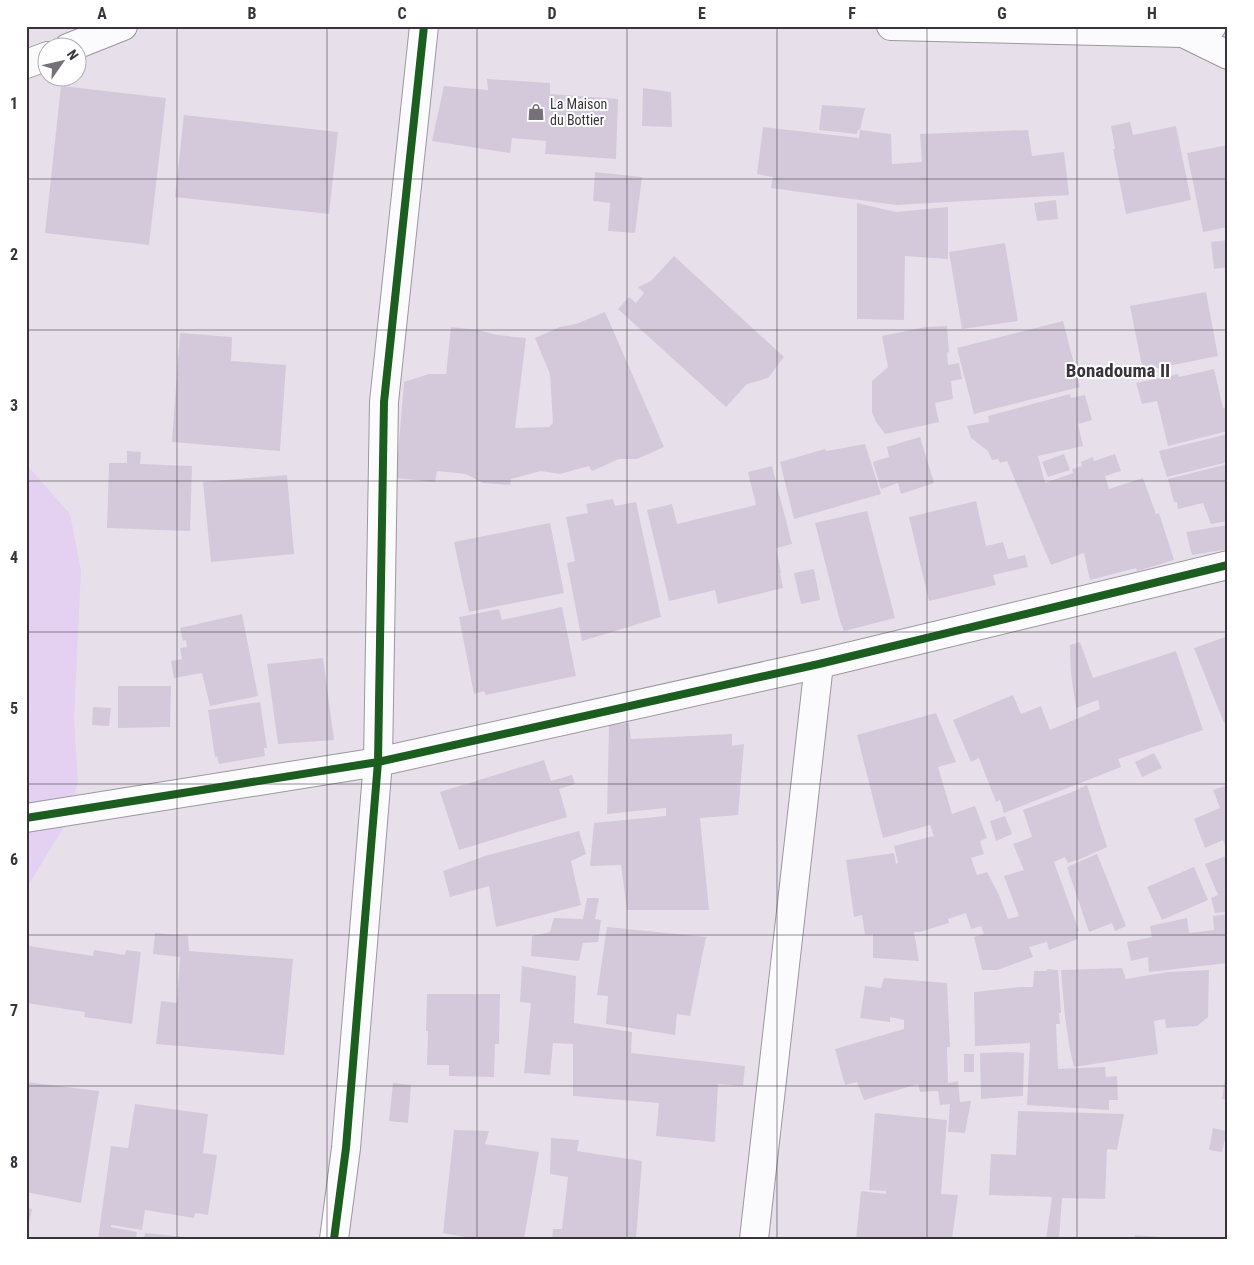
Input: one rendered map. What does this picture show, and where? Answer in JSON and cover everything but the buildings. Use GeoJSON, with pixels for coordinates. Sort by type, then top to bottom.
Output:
{"type":"FeatureCollection","features":[{"type":"Feature","properties":{"kind":"street"},"geometry":{"type":"LineString","coordinates":[[88,40],[123,26]]}},
{"type":"Feature","properties":{"kind":"street"},"geometry":{"type":"LineString","coordinates":[[334,1239],[346,1148],[378,762],[384,402],[424,26]]}},
{"type":"Feature","properties":{"kind":"street"},"geometry":{"type":"LineString","coordinates":[[891,26],[1183,33],[1212,26]]}},
{"type":"Feature","properties":{"kind":"street"},"geometry":{"type":"LineString","coordinates":[[1183,33],[1228,55]]}},
{"type":"Feature","properties":{"kind":"street"},"geometry":{"type":"LineString","coordinates":[[26,64],[38,60]]}},
{"type":"Feature","properties":{"kind":"street"},"geometry":{"type":"LineString","coordinates":[[26,818],[378,762],[819,664],[1228,566]]}},
{"type":"Feature","properties":{"kind":"street"},"geometry":{"type":"LineString","coordinates":[[754,1239],[819,664]]}},
{"type":"Feature","properties":{"kind":"shaded area"},"geometry":{"type":"Polygon","coordinates":[[[26,464],[70,514],[81,571],[74,718],[78,783],[62,830],[26,889],[26,464]]]}},
{"type":"Feature","properties":{"kind":"cycle path"},"geometry":{"type":"LineString","coordinates":[[334,1239],[346,1148],[378,762],[384,402],[424,26]]}},
{"type":"Feature","properties":{"kind":"cycle path"},"geometry":{"type":"LineString","coordinates":[[26,818],[378,762],[819,664],[1228,565]]}},
{"type":"Feature","properties":{"kind":"place","name":"La Maison du Bottier"},"geometry":{"type":"Point","coordinates":[536,112]}},
{"type":"Feature","properties":{"kind":"district","name":"Bonadouma II"},"geometry":{"type":"Point","coordinates":[1118,370]}}]}
